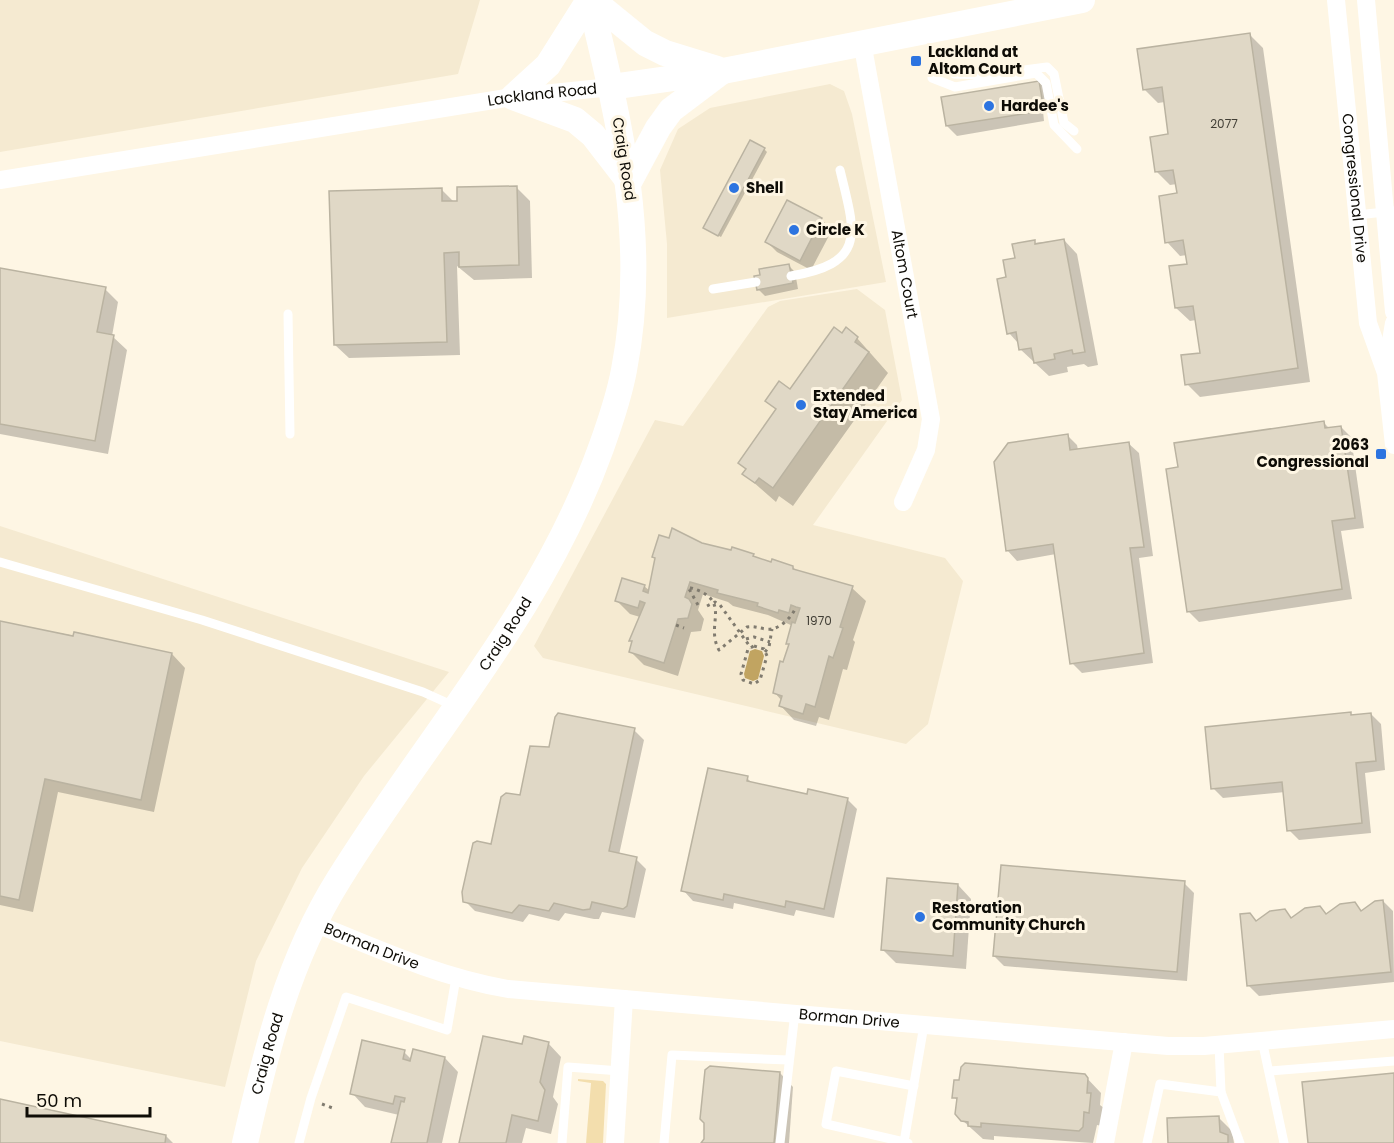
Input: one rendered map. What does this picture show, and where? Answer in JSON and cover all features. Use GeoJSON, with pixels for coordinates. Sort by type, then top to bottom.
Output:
{"type":"FeatureCollection","features":[{"type":"Feature","properties":{"kind":"main road"},"geometry":{"type":"LineString","coordinates":[[590,0],[643,42],[665,53],[723,70],[671,110],[658,128],[629,182],[593,135],[575,120],[513,97],[548,65],[590,0]]}},
{"type":"Feature","properties":{"kind":"main road","name":"Craig Road"},"geometry":{"type":"LineString","coordinates":[[245,1143],[269,1041],[288,983],[314,923],[344,871],[530,598],[567,532],[610,423],[624,372],[633,291],[629,182],[611,87],[590,0]]}},
{"type":"Feature","properties":{"kind":"main road","name":"Lackland Road"},"geometry":{"type":"LineString","coordinates":[[611,87],[723,70],[1073,1]]}},
{"type":"Feature","properties":{"kind":"street","name":"Congressional Drive"},"geometry":{"type":"LineString","coordinates":[[1336,0],[1368,323],[1386,373],[1394,445]]}},
{"type":"Feature","properties":{"kind":"street","name":"Congressional Drive"},"geometry":{"type":"LineString","coordinates":[[1366,0],[1389,211],[1394,312]]}},
{"type":"Feature","properties":{"kind":"street","name":"Altom Court"},"geometry":{"type":"LineString","coordinates":[[862,42],[931,418],[926,450],[903,502]]}},
{"type":"Feature","properties":{"kind":"street","name":"Lackland Road"},"geometry":{"type":"LineString","coordinates":[[0,180],[513,97],[611,87]]}},
{"type":"Feature","properties":{"kind":"street","name":"Congressional Drive"},"geometry":{"type":"LineString","coordinates":[[1386,373],[1394,323]]}},
{"type":"Feature","properties":{"kind":"street","name":"Borman Drive"},"geometry":{"type":"LineString","coordinates":[[314,923],[399,960],[456,978],[508,989],[1168,1046],[1219,1045],[1394,1029]]}},
{"type":"Feature","properties":{"kind":"street"},"geometry":{"type":"LineString","coordinates":[[615,1143],[624,999]]}},
{"type":"Feature","properties":{"kind":"street"},"geometry":{"type":"LineString","coordinates":[[1105,1143],[1124,1042]]}},
{"type":"Feature","properties":{"kind":"lane"},"geometry":{"type":"LineString","coordinates":[[954,74],[985,75],[1047,67],[1054,74],[1064,123],[1074,131]]}},
{"type":"Feature","properties":{"kind":"lane"},"geometry":{"type":"LineString","coordinates":[[932,78],[955,87],[1036,73],[1046,83],[1054,125],[1077,149]]}},
{"type":"Feature","properties":{"kind":"lane"},"geometry":{"type":"LineString","coordinates":[[791,276],[831,266],[840,260],[849,248],[853,230],[840,170]]}},
{"type":"Feature","properties":{"kind":"lane"},"geometry":{"type":"LineString","coordinates":[[1357,215],[1389,211]]}},
{"type":"Feature","properties":{"kind":"lane"},"geometry":{"type":"LineString","coordinates":[[713,289],[756,282]]}},
{"type":"Feature","properties":{"kind":"lane"},"geometry":{"type":"LineString","coordinates":[[288,314],[291,434]]}},
{"type":"Feature","properties":{"kind":"lane"},"geometry":{"type":"LineString","coordinates":[[0,562],[202,620],[423,692],[456,707]]}},
{"type":"Feature","properties":{"kind":"lane"},"geometry":{"type":"LineString","coordinates":[[299,1143],[311,1098],[346,997],[447,1030],[456,978]]}},
{"type":"Feature","properties":{"kind":"lane"},"geometry":{"type":"LineString","coordinates":[[780,1143],[795,1012]]}},
{"type":"Feature","properties":{"kind":"lane"},"geometry":{"type":"LineString","coordinates":[[914,1086],[837,1071],[826,1124],[906,1142],[924,1025]]}},
{"type":"Feature","properties":{"kind":"lane"},"geometry":{"type":"LineString","coordinates":[[1262,1041],[1284,1143]]}},
{"type":"Feature","properties":{"kind":"lane"},"geometry":{"type":"LineString","coordinates":[[1219,1045],[1221,1092],[1240,1143]]}},
{"type":"Feature","properties":{"kind":"lane"},"geometry":{"type":"LineString","coordinates":[[664,1143],[672,1055],[788,1060]]}},
{"type":"Feature","properties":{"kind":"lane"},"geometry":{"type":"LineString","coordinates":[[1270,1071],[1394,1061]]}},
{"type":"Feature","properties":{"kind":"lane"},"geometry":{"type":"LineString","coordinates":[[562,1143],[568,1067],[620,1071]]}},
{"type":"Feature","properties":{"kind":"lane"},"geometry":{"type":"LineString","coordinates":[[1147,1143],[1160,1084],[1221,1092]]}},
{"type":"Feature","properties":{"kind":"path"},"geometry":{"type":"LineString","coordinates":[[698,605],[688,587],[704,592],[714,603],[717,615],[716,641],[719,650],[741,631],[751,626],[772,629],[788,618],[796,607]]}},
{"type":"Feature","properties":{"kind":"path"},"geometry":{"type":"LineString","coordinates":[[707,606],[714,603],[720,605],[741,631],[751,648]]}},
{"type":"Feature","properties":{"kind":"path"},"geometry":{"type":"LineString","coordinates":[[676,625],[684,628]]}},
{"type":"Feature","properties":{"kind":"path"},"geometry":{"type":"LineString","coordinates":[[765,652],[770,642],[772,629]]}},
{"type":"Feature","properties":{"kind":"path"},"geometry":{"type":"LineString","coordinates":[[746,639],[754,637],[770,642]]}},
{"type":"Feature","properties":{"kind":"path"},"geometry":{"type":"LineString","coordinates":[[751,648],[764,649],[767,656],[760,680],[754,684],[743,680],[741,674],[748,649],[751,648]]}},
{"type":"Feature","properties":{"kind":"path"},"geometry":{"type":"LineString","coordinates":[[319,1103],[335,1109]]}},
{"type":"Feature","properties":{"kind":"shaded area"},"geometry":{"type":"Polygon","coordinates":[[[0,0],[480,0],[458,74],[0,152],[0,0]]]}},
{"type":"Feature","properties":{"kind":"shaded area"},"geometry":{"type":"Polygon","coordinates":[[[830,84],[844,91],[852,114],[886,282],[667,318],[667,244],[660,170],[678,129],[710,108],[830,84]]]}},
{"type":"Feature","properties":{"kind":"shaded area"},"geometry":{"type":"Polygon","coordinates":[[[857,289],[885,310],[902,400],[813,525],[945,558],[963,581],[928,724],[906,744],[543,658],[534,646],[655,420],[683,426],[768,307],[780,301],[857,289]]]}},
{"type":"Feature","properties":{"kind":"shaded area"},"geometry":{"type":"Polygon","coordinates":[[[0,526],[449,672],[364,776],[302,868],[256,961],[225,1087],[0,1041],[0,526]]]}},
{"type":"Feature","properties":{"kind":"shaded area"},"geometry":{"type":"Polygon","coordinates":[[[755,649],[762,651],[764,656],[758,679],[753,681],[745,678],[744,674],[750,651],[755,649]]]}},
{"type":"Feature","properties":{"kind":"shaded area"},"geometry":{"type":"Polygon","coordinates":[[[578,1079],[603,1081],[606,1084],[603,1143],[586,1143],[591,1083],[578,1081],[578,1079]]]}},
{"type":"Feature","properties":{"kind":"building"},"geometry":{"type":"Polygon","coordinates":[[[1250,33],[1298,368],[1185,385],[1181,355],[1200,353],[1193,306],[1175,308],[1169,266],[1187,264],[1183,240],[1165,243],[1159,196],[1177,193],[1173,170],[1155,172],[1150,137],[1168,134],[1162,87],[1143,90],[1137,49],[1250,33]]]}},
{"type":"Feature","properties":{"kind":"building","name":"Hardee's"},"geometry":{"type":"Polygon","coordinates":[[[1039,81],[1042,99],[1034,101],[1035,112],[946,126],[941,97],[1039,81]]]}},
{"type":"Feature","properties":{"kind":"building","name":"Shell"},"geometry":{"type":"Polygon","coordinates":[[[750,140],[765,148],[718,236],[703,228],[750,140]]]}},
{"type":"Feature","properties":{"kind":"building"},"geometry":{"type":"Polygon","coordinates":[[[517,186],[519,265],[459,267],[459,252],[444,253],[447,342],[334,345],[329,191],[442,188],[442,201],[457,201],[457,187],[517,186]]]}},
{"type":"Feature","properties":{"kind":"building","name":"Circle K"},"geometry":{"type":"Polygon","coordinates":[[[787,200],[822,218],[800,261],[765,242],[787,200]]]}},
{"type":"Feature","properties":{"kind":"building"},"geometry":{"type":"Polygon","coordinates":[[[1064,239],[1085,352],[1073,354],[1072,350],[1054,354],[1055,359],[1034,363],[1031,348],[1019,350],[1016,332],[1007,334],[997,279],[1006,277],[1003,260],[1015,258],[1012,244],[1035,240],[1035,244],[1064,239]]]}},
{"type":"Feature","properties":{"kind":"building"},"geometry":{"type":"Polygon","coordinates":[[[789,264],[793,283],[757,290],[754,276],[760,275],[759,269],[789,264]]]}},
{"type":"Feature","properties":{"kind":"building"},"geometry":{"type":"Polygon","coordinates":[[[0,268],[106,287],[97,332],[114,335],[95,441],[0,424],[0,268]]]}},
{"type":"Feature","properties":{"kind":"building","name":"Extended Stay America"},"geometry":{"type":"Polygon","coordinates":[[[834,327],[842,333],[846,327],[858,337],[855,342],[869,352],[773,488],[759,478],[755,483],[742,474],[746,469],[738,463],[776,409],[765,401],[779,381],[790,389],[834,327]]]}},
{"type":"Feature","properties":{"kind":"building"},"geometry":{"type":"Polygon","coordinates":[[[1324,421],[1325,428],[1341,426],[1355,518],[1332,521],[1342,589],[1187,612],[1166,469],[1178,467],[1174,443],[1324,421]]]}},
{"type":"Feature","properties":{"kind":"building"},"geometry":{"type":"Polygon","coordinates":[[[1068,434],[1070,450],[1129,442],[1144,547],[1130,548],[1144,653],[1070,664],[1053,544],[1006,551],[994,462],[1008,443],[1068,434]]]}},
{"type":"Feature","properties":{"kind":"building"},"geometry":{"type":"Polygon","coordinates":[[[672,528],[702,543],[731,550],[732,547],[771,562],[772,559],[793,566],[793,569],[853,586],[840,627],[843,628],[833,658],[829,656],[815,707],[806,704],[803,714],[779,706],[782,696],[773,693],[780,661],[783,662],[789,644],[786,644],[792,622],[795,623],[800,608],[791,605],[789,613],[779,610],[778,613],[757,606],[758,603],[717,593],[718,590],[690,582],[685,597],[692,604],[688,618],[678,619],[664,663],[629,652],[632,641],[629,641],[645,603],[640,601],[638,608],[615,601],[622,578],[645,585],[643,591],[648,593],[655,558],[652,557],[659,535],[669,538],[672,528]]]}},
{"type":"Feature","properties":{"kind":"building"},"geometry":{"type":"Polygon","coordinates":[[[0,621],[73,636],[74,632],[172,653],[141,800],[45,779],[19,900],[0,896],[0,621]]]}},
{"type":"Feature","properties":{"kind":"building"},"geometry":{"type":"Polygon","coordinates":[[[1351,712],[1351,715],[1371,713],[1376,761],[1356,763],[1362,823],[1287,831],[1282,782],[1211,789],[1205,727],[1351,712]]]}},
{"type":"Feature","properties":{"kind":"building"},"geometry":{"type":"Polygon","coordinates":[[[558,713],[635,728],[609,851],[637,857],[627,906],[623,909],[592,902],[590,909],[583,910],[554,903],[549,911],[519,905],[512,913],[463,902],[462,892],[473,843],[477,841],[491,844],[501,797],[506,793],[520,795],[530,746],[549,747],[555,717],[558,713]]]}},
{"type":"Feature","properties":{"kind":"building"},"geometry":{"type":"Polygon","coordinates":[[[708,768],[748,776],[747,781],[807,794],[808,789],[848,798],[824,909],[786,901],[785,907],[724,894],[723,900],[681,891],[708,768]]]}},
{"type":"Feature","properties":{"kind":"building"},"geometry":{"type":"Polygon","coordinates":[[[1001,865],[1185,881],[1177,972],[993,956],[1001,865]]]}},
{"type":"Feature","properties":{"kind":"building","name":"Restoration Community Church"},"geometry":{"type":"Polygon","coordinates":[[[887,878],[958,884],[953,956],[881,950],[887,878]]]}},
{"type":"Feature","properties":{"kind":"building"},"geometry":{"type":"Polygon","coordinates":[[[1383,900],[1391,972],[1247,986],[1240,914],[1250,913],[1256,921],[1270,911],[1285,909],[1291,918],[1305,908],[1320,906],[1326,914],[1340,904],[1355,902],[1361,911],[1375,901],[1383,900]]]}},
{"type":"Feature","properties":{"kind":"building"},"geometry":{"type":"Polygon","coordinates":[[[483,1036],[522,1044],[524,1036],[549,1042],[540,1082],[545,1090],[538,1121],[512,1115],[506,1143],[459,1143],[483,1036]]]}},
{"type":"Feature","properties":{"kind":"building"},"geometry":{"type":"Polygon","coordinates":[[[362,1040],[405,1050],[403,1059],[410,1061],[413,1049],[445,1057],[427,1143],[391,1143],[401,1101],[404,1102],[405,1098],[395,1096],[393,1104],[350,1094],[362,1040]]]}},
{"type":"Feature","properties":{"kind":"building"},"geometry":{"type":"Polygon","coordinates":[[[965,1063],[1085,1074],[1088,1078],[1087,1093],[1091,1093],[1089,1113],[1084,1112],[1083,1127],[1079,1131],[981,1123],[981,1127],[968,1126],[968,1122],[961,1121],[955,1114],[957,1098],[952,1098],[954,1080],[959,1080],[961,1067],[965,1063]]]}},
{"type":"Feature","properties":{"kind":"building"},"geometry":{"type":"Polygon","coordinates":[[[710,1066],[780,1072],[774,1143],[701,1143],[704,1139],[704,1123],[700,1119],[705,1070],[710,1066]]]}},
{"type":"Feature","properties":{"kind":"building"},"geometry":{"type":"Polygon","coordinates":[[[1394,1073],[1394,1143],[1308,1143],[1302,1082],[1394,1073]]]}},
{"type":"Feature","properties":{"kind":"building"},"geometry":{"type":"Polygon","coordinates":[[[0,1099],[166,1135],[165,1143],[0,1143],[0,1099]]]}},
{"type":"Feature","properties":{"kind":"building"},"geometry":{"type":"Polygon","coordinates":[[[1219,1116],[1220,1132],[1228,1135],[1228,1143],[1168,1143],[1167,1118],[1219,1116]]]}},
{"type":"Feature","properties":{"kind":"place","name":"Lackland at Altom Court"},"geometry":{"type":"Point","coordinates":[916,61]}},
{"type":"Feature","properties":{"kind":"place","name":"Hardee's"},"geometry":{"type":"Point","coordinates":[989,106]}},
{"type":"Feature","properties":{"kind":"place","name":"Shell"},"geometry":{"type":"Point","coordinates":[734,188]}},
{"type":"Feature","properties":{"kind":"place","name":"Circle K"},"geometry":{"type":"Point","coordinates":[794,230]}},
{"type":"Feature","properties":{"kind":"place","name":"Extended Stay America"},"geometry":{"type":"Point","coordinates":[801,405]}},
{"type":"Feature","properties":{"kind":"place","name":"2063 Congressional"},"geometry":{"type":"Point","coordinates":[1381,454]}},
{"type":"Feature","properties":{"kind":"place","name":"Restoration Community Church"},"geometry":{"type":"Point","coordinates":[920,917]}}]}
